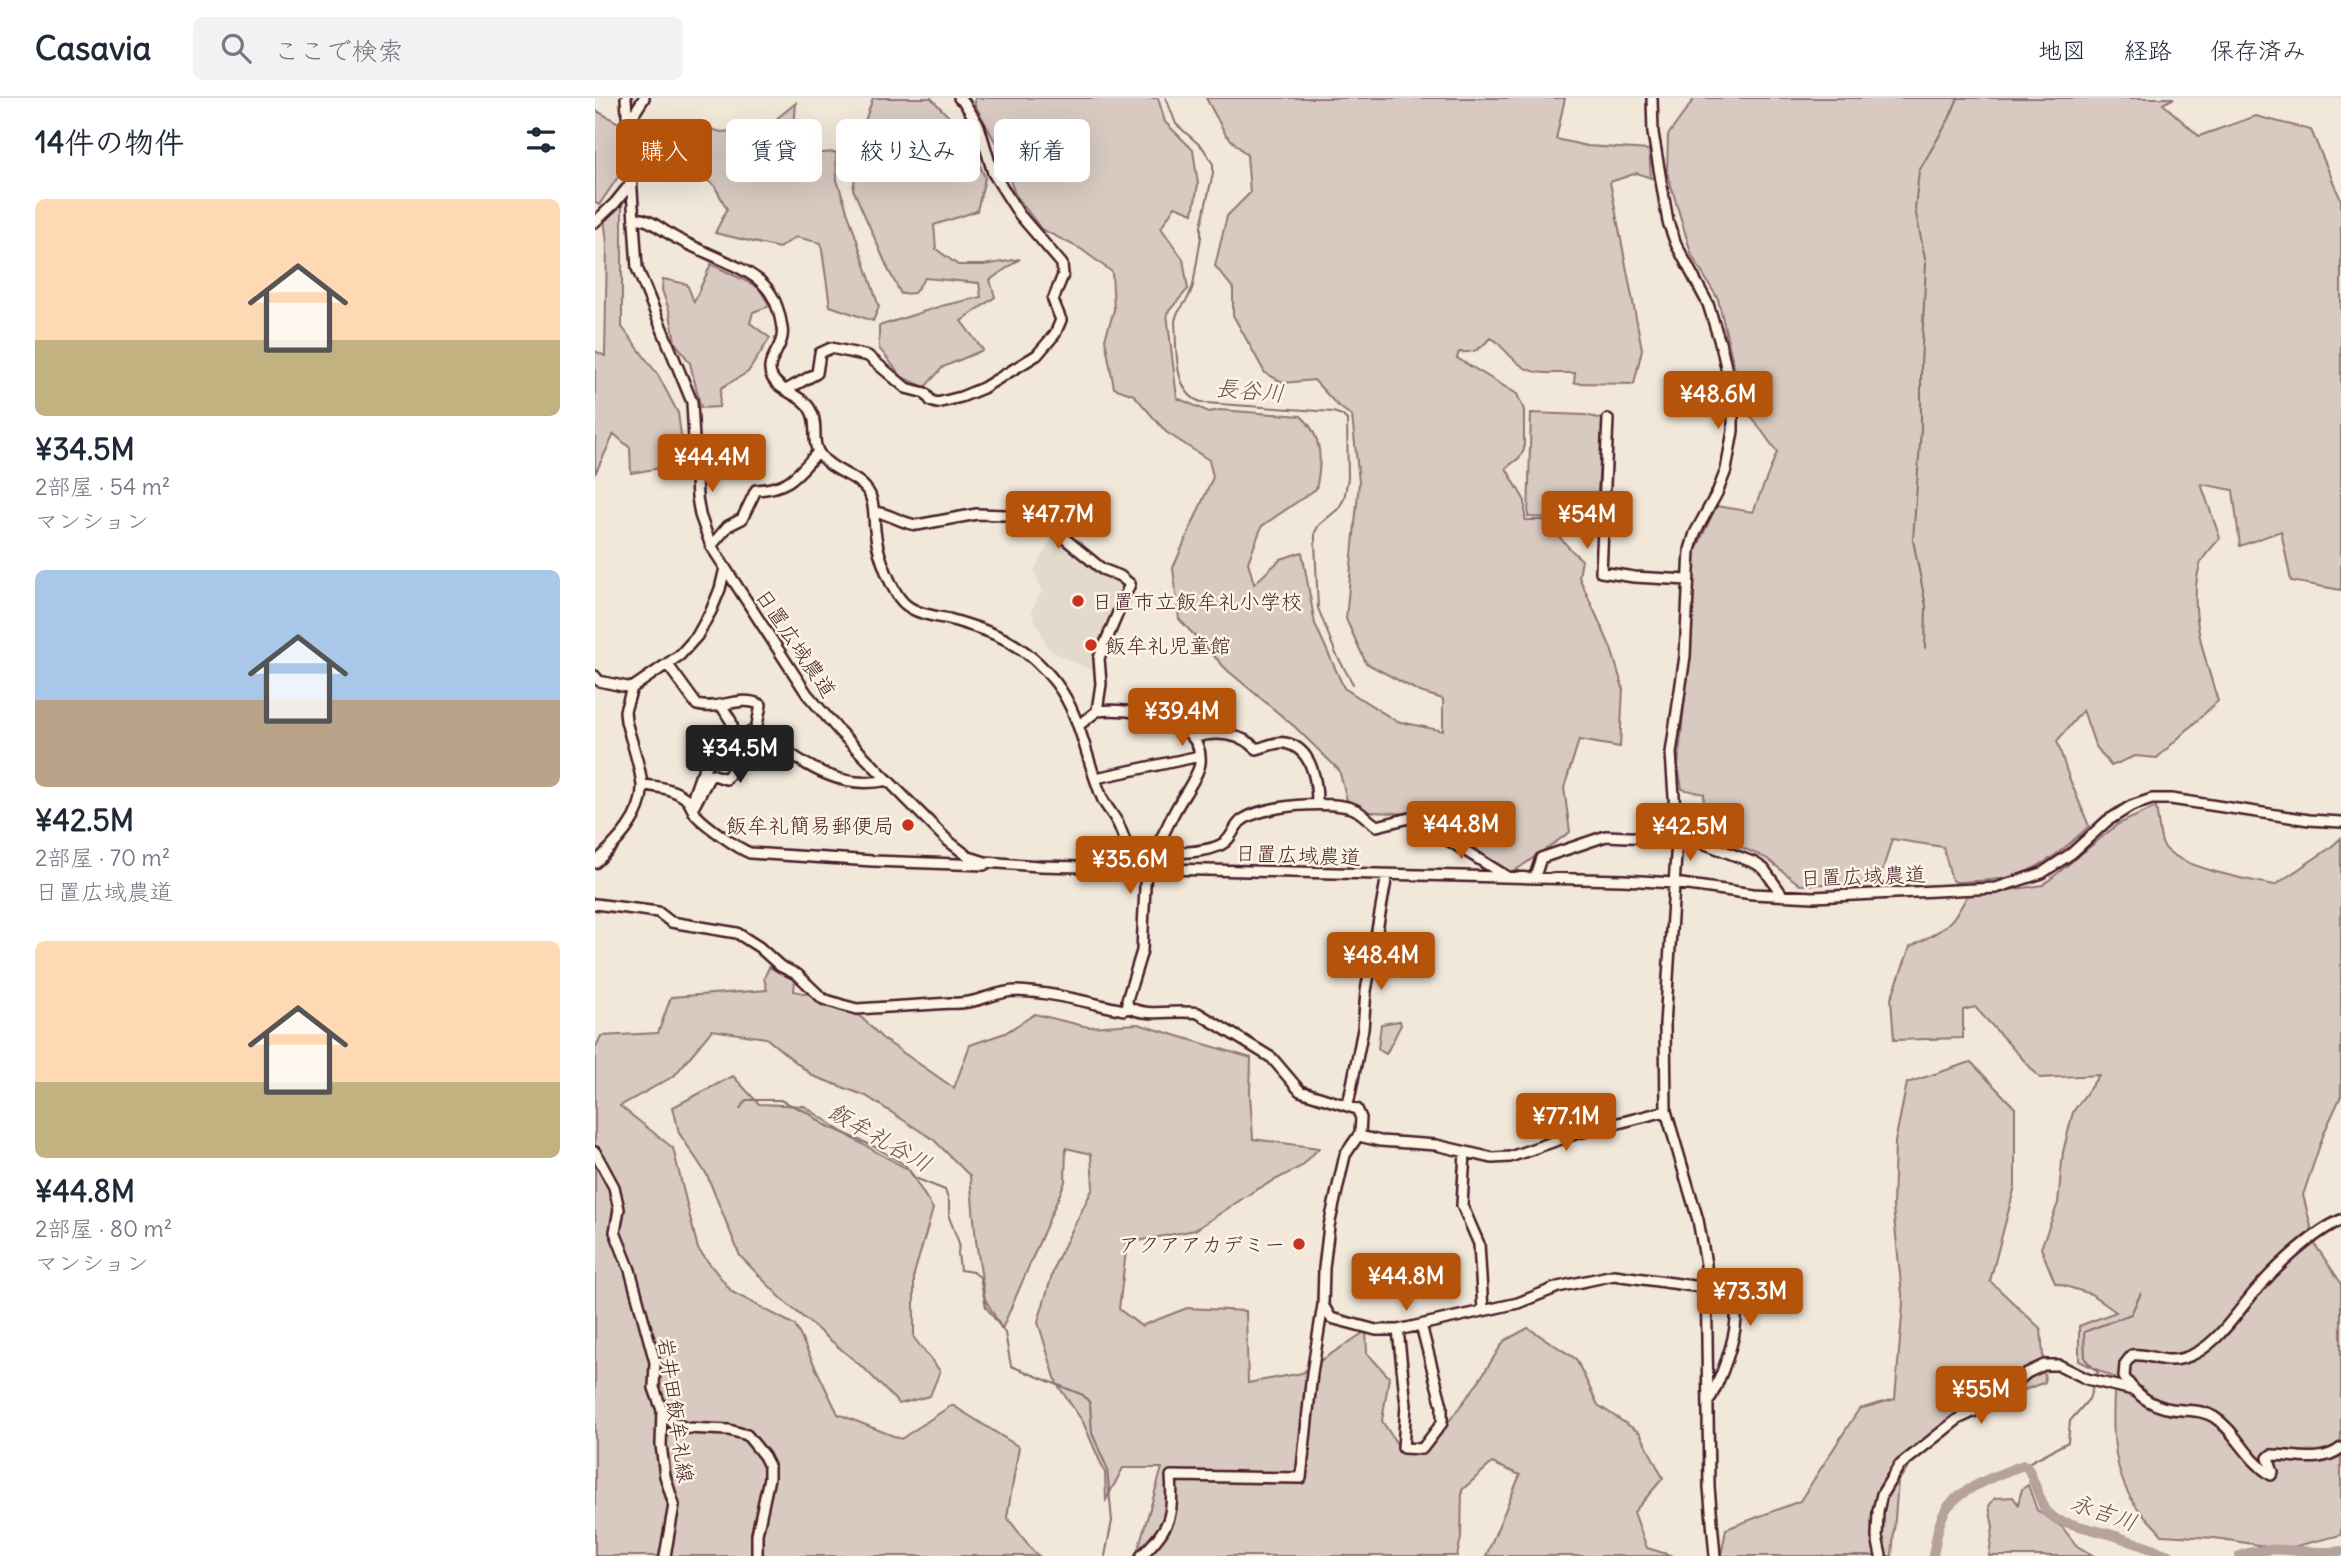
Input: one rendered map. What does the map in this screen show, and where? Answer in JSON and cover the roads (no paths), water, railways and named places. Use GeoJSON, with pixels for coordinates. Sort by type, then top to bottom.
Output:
{"type":"FeatureCollection","features":[{"type":"Feature","properties":{"kind":"street","name":"日置広域農道"},"geometry":{"type":"LineString","coordinates":[[625,98],[628,119]]}},
{"type":"Feature","properties":{"kind":"street"},"geometry":{"type":"LineString","coordinates":[[631,119],[644,98]]}},
{"type":"Feature","properties":{"kind":"street"},"geometry":{"type":"LineString","coordinates":[[786,390],[817,373],[820,353],[831,348],[868,356],[906,388],[925,393],[931,401],[937,403],[961,397],[1009,374],[1037,355],[1055,334],[1061,320],[1053,300],[1063,275],[1062,264],[1019,214],[993,173],[979,126],[959,98]]}},
{"type":"Feature","properties":{"kind":"street"},"geometry":{"type":"LineString","coordinates":[[1652,98],[1653,133],[1668,222],[1708,303],[1733,399],[1733,431],[1729,458],[1717,493],[1691,541],[1685,656],[1671,754],[1677,840],[1665,1024],[1667,1111],[1698,1220],[1706,1264],[1709,1487],[1715,1556]]}},
{"type":"Feature","properties":{"kind":"street","name":"日置広域農道"},"geometry":{"type":"LineString","coordinates":[[632,183],[637,268],[692,402],[697,497],[711,546],[807,694],[839,731],[966,861]]}},
{"type":"Feature","properties":{"kind":"street"},"geometry":{"type":"LineString","coordinates":[[595,222],[632,183]]}},
{"type":"Feature","properties":{"kind":"street"},"geometry":{"type":"LineString","coordinates":[[634,218],[645,219],[695,249],[753,275],[766,287],[777,308],[783,334],[781,345],[771,360],[769,370],[773,380],[801,399],[812,413],[818,452],[828,464],[863,486],[871,497],[878,546],[892,584],[904,603],[917,611],[988,630],[1015,644],[1054,681],[1064,695],[1078,726],[1102,799],[1119,825],[1126,844],[1133,851],[1148,855],[1201,851],[1224,844],[1243,819],[1278,808],[1317,803],[1359,811],[1366,820],[1377,826],[1418,817],[1438,834],[1506,876]]}},
{"type":"Feature","properties":{"kind":"street"},"geometry":{"type":"LineString","coordinates":[[1608,419],[1601,572],[1688,580]]}},
{"type":"Feature","properties":{"kind":"street"},"geometry":{"type":"LineString","coordinates":[[711,546],[728,526],[742,519],[757,490],[778,489],[798,474],[818,452]]}},
{"type":"Feature","properties":{"kind":"street"},"geometry":{"type":"LineString","coordinates":[[874,512],[917,525],[977,514],[1037,516],[1102,569],[1120,576],[1130,584],[1099,658],[1101,684],[1097,711]]}},
{"type":"Feature","properties":{"kind":"street"},"geometry":{"type":"LineString","coordinates":[[595,863],[635,816],[640,804],[642,785],[625,711],[632,688],[667,665],[689,646],[705,622],[720,589],[725,568]]}},
{"type":"Feature","properties":{"kind":"street"},"geometry":{"type":"LineString","coordinates":[[667,665],[697,705],[713,707],[753,701],[761,705],[756,730]]}},
{"type":"Feature","properties":{"kind":"street"},"geometry":{"type":"LineString","coordinates":[[595,676],[599,681],[632,688]]}},
{"type":"Feature","properties":{"kind":"street"},"geometry":{"type":"LineString","coordinates":[[721,705],[731,721],[735,738]]}},
{"type":"Feature","properties":{"kind":"street"},"geometry":{"type":"LineString","coordinates":[[1078,726],[1097,711],[1142,713],[1181,727],[1194,738],[1200,756],[1200,766],[1148,855],[1142,951],[1127,1000],[1128,1007]]}},
{"type":"Feature","properties":{"kind":"street"},"geometry":{"type":"LineString","coordinates":[[756,730],[817,772],[852,783],[871,784],[888,780]]}},
{"type":"Feature","properties":{"kind":"street"},"geometry":{"type":"LineString","coordinates":[[692,805],[700,777],[717,744],[756,730]]}},
{"type":"Feature","properties":{"kind":"street"},"geometry":{"type":"LineString","coordinates":[[1194,738],[1213,732],[1234,737],[1254,745],[1257,749],[1284,742],[1294,747],[1307,759],[1315,775],[1317,803]]}},
{"type":"Feature","properties":{"kind":"street"},"geometry":{"type":"LineString","coordinates":[[692,805],[711,774],[726,779],[742,757],[768,738]]}},
{"type":"Feature","properties":{"kind":"street"},"geometry":{"type":"LineString","coordinates":[[1096,779],[1200,756]]}},
{"type":"Feature","properties":{"kind":"street","name":"日置広域農道"},"geometry":{"type":"LineString","coordinates":[[642,785],[660,787],[682,795],[692,805],[696,814],[737,848],[750,853],[1000,864],[1387,875],[1535,876],[1674,883],[1814,897],[1969,890],[2011,885],[2050,868],[2118,814],[2152,799],[2171,799],[2309,820],[2341,822]]}},
{"type":"Feature","properties":{"kind":"street"},"geometry":{"type":"LineString","coordinates":[[1535,876],[1541,858],[1601,837],[1702,842],[1755,863],[1764,869],[1783,896]]}},
{"type":"Feature","properties":{"kind":"street"},"geometry":{"type":"LineString","coordinates":[[1348,1105],[1387,875]]}},
{"type":"Feature","properties":{"kind":"street"},"geometry":{"type":"LineString","coordinates":[[595,904],[658,912],[671,922],[737,933],[759,947],[780,966],[798,975],[823,999],[857,1009],[966,1004],[1013,991],[1124,1010],[1128,1007],[1145,1013],[1184,1010],[1198,1013],[1272,1058],[1300,1091],[1348,1105],[1359,1113],[1359,1136],[1345,1155],[1331,1212],[1324,1268],[1323,1305],[1301,1478],[1171,1476],[1173,1497],[1169,1521],[1164,1532],[1142,1556]]}},
{"type":"Feature","properties":{"kind":"street"},"geometry":{"type":"LineString","coordinates":[[1359,1136],[1380,1141],[1436,1145],[1492,1158],[1510,1157],[1575,1134],[1667,1111]]}},
{"type":"Feature","properties":{"kind":"street","name":"岩井田飯牟礼線"},"geometry":{"type":"LineString","coordinates":[[595,1152],[614,1187],[619,1209],[614,1231],[629,1270],[655,1362],[654,1388],[662,1410],[661,1446],[665,1476],[674,1506],[665,1556]]}},
{"type":"Feature","properties":{"kind":"street"},"geometry":{"type":"LineString","coordinates":[[1465,1152],[1462,1205],[1479,1244],[1483,1310]]}},
{"type":"Feature","properties":{"kind":"street"},"geometry":{"type":"LineString","coordinates":[[2341,1220],[2307,1241],[2260,1285],[2224,1328],[2199,1351],[2186,1358],[2168,1361],[2138,1354],[2129,1357],[2125,1364],[2124,1377],[2144,1400],[2160,1408],[2198,1411],[2211,1415],[2223,1423],[2257,1466],[2271,1475],[2273,1472],[2268,1458],[2271,1455],[2329,1456],[2341,1448]]}},
{"type":"Feature","properties":{"kind":"street"},"geometry":{"type":"LineString","coordinates":[[1323,1305],[1331,1318],[1376,1330],[1398,1330],[1518,1303],[1558,1287],[1614,1275],[1730,1291],[1734,1296],[1737,1311],[1723,1374],[1708,1402]]}},
{"type":"Feature","properties":{"kind":"street"},"geometry":{"type":"LineString","coordinates":[[1398,1330],[1406,1405],[1403,1448],[1422,1449],[1442,1423],[1442,1406],[1421,1325]]}},
{"type":"Feature","properties":{"kind":"street"},"geometry":{"type":"LineString","coordinates":[[1881,1556],[1877,1537],[1878,1511],[1882,1494],[1899,1466],[1958,1419],[1988,1405],[2027,1373],[2044,1365],[2059,1365],[2087,1379],[2133,1390]]}},
{"type":"Feature","properties":{"kind":"street"},"geometry":{"type":"LineString","coordinates":[[662,1410],[673,1423],[680,1426],[729,1430],[747,1435],[764,1456],[769,1466],[769,1478],[757,1534],[757,1556]]}},
{"type":"Feature","properties":{"kind":"waterway","name":"長谷川"},"geometry":{"type":"LineString","coordinates":[[1166,98],[1176,124],[1203,148],[1213,164],[1193,286],[1175,321],[1178,370],[1187,391],[1194,399],[1205,403],[1333,412],[1347,420],[1348,478],[1344,499],[1338,509],[1319,525],[1315,532],[1315,543],[1318,608],[1336,654],[1353,684]]}},
{"type":"Feature","properties":{"kind":"waterway"},"geometry":{"type":"LineString","coordinates":[[1925,648],[1926,606],[1913,540],[1921,429],[1926,263],[1915,209],[1919,171],[1958,98]]}},
{"type":"Feature","properties":{"kind":"waterway","name":"飯牟礼谷川"},"geometry":{"type":"LineString","coordinates":[[740,1109],[746,1100],[780,1100],[809,1113],[823,1124],[875,1147],[905,1165],[915,1178],[945,1190],[949,1202],[949,1217],[959,1243],[960,1270],[973,1272],[980,1277],[986,1307],[1005,1333],[1011,1366],[1083,1395],[1090,1403],[1092,1433],[1107,1468],[1112,1521],[1105,1556]]}},
{"type":"Feature","properties":{"kind":"waterway"},"geometry":{"type":"LineString","coordinates":[[2096,1378],[2098,1373],[2085,1359],[2084,1332],[2131,1314],[2141,1293]]}},
{"type":"Feature","properties":{"kind":"waterway"},"geometry":{"type":"LineString","coordinates":[[2024,1465],[2068,1442],[2070,1421],[2089,1399],[2094,1384]]}},
{"type":"Feature","properties":{"kind":"waterway","name":"永吉川"},"geometry":{"type":"LineString","coordinates":[[1933,1556],[1941,1519],[1953,1501],[1982,1482],[2024,1465],[2029,1470],[2045,1510],[2057,1520],[2116,1536],[2171,1556]]}},
{"type":"Feature","properties":{"kind":"waterway","name":"永吉川"},"geometry":{"type":"LineString","coordinates":[[2240,1556],[2265,1550],[2341,1551]]}},
{"type":"Feature","properties":{"kind":"place","name":"日置市立飯牟礼小学校"},"geometry":{"type":"Point","coordinates":[1078,601]}},
{"type":"Feature","properties":{"kind":"place","name":"飯牟礼児童館"},"geometry":{"type":"Point","coordinates":[1091,645]}},
{"type":"Feature","properties":{"kind":"place","name":"飯牟礼簡易郵便局"},"geometry":{"type":"Point","coordinates":[908,825]}},
{"type":"Feature","properties":{"kind":"place","name":"アクアアカデミー"},"geometry":{"type":"Point","coordinates":[1299,1244]}}]}
